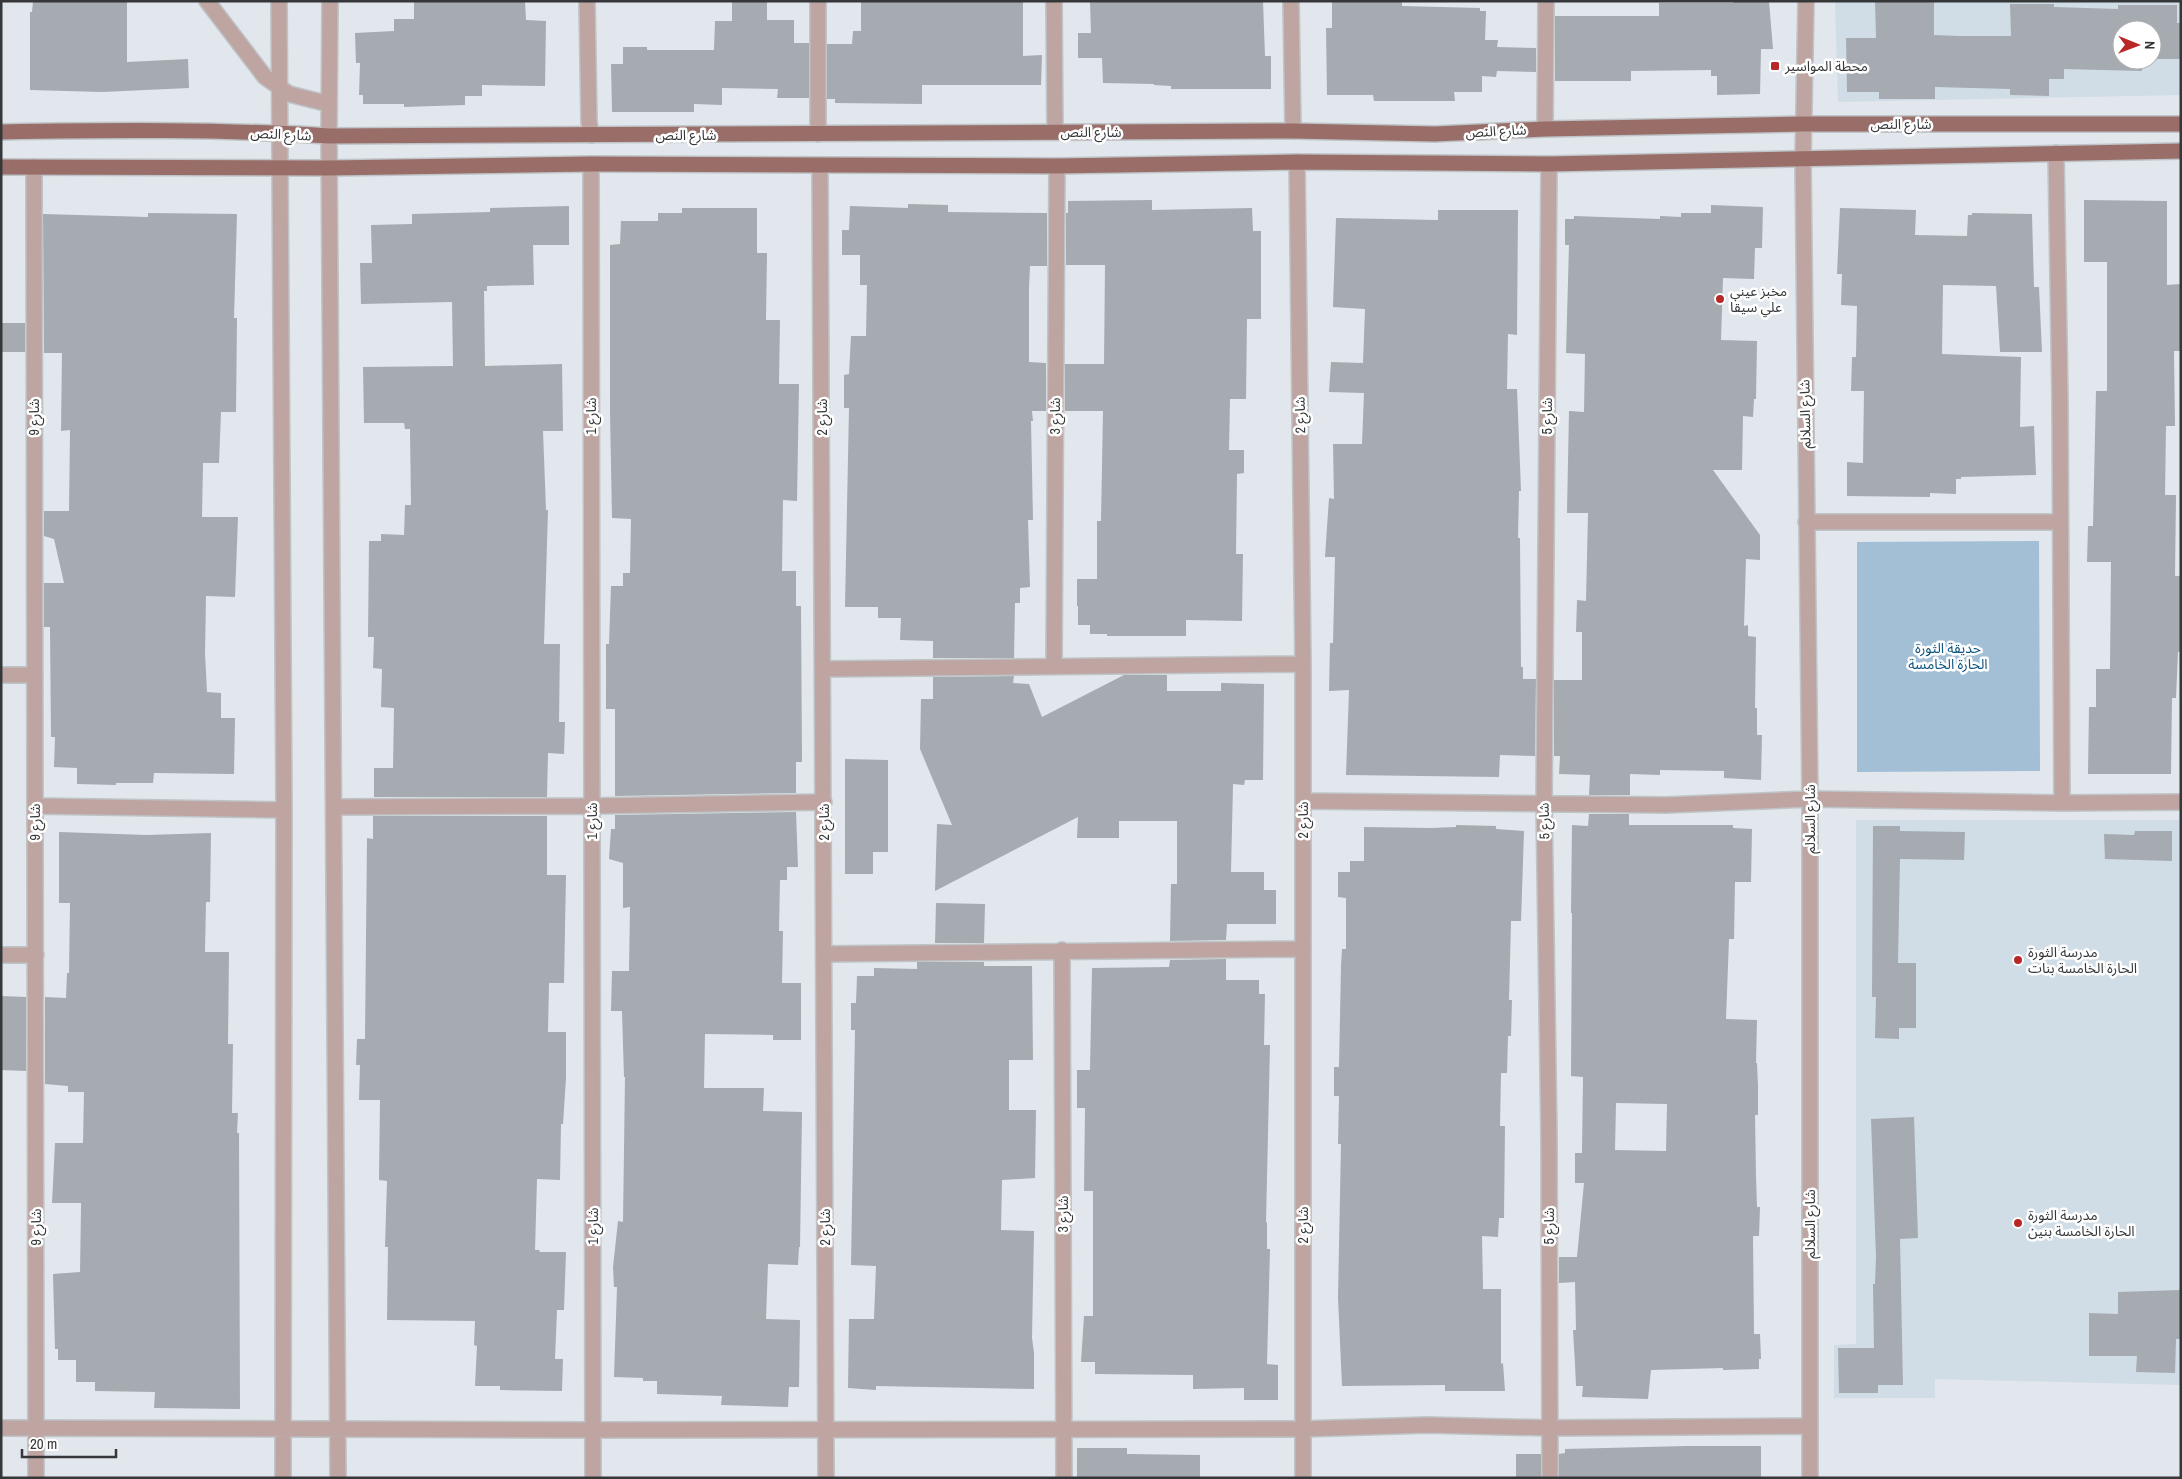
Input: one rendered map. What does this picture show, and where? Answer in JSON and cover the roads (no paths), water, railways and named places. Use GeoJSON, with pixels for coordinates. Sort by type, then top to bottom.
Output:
{"type":"FeatureCollection","features":[{"type":"Feature","properties":{"kind":"main road","name":"شارع النص"},"geometry":{"type":"LineString","coordinates":[[1,132],[135,130],[281,133],[329,136],[1293,131],[1435,134],[1545,129],[1803,124],[2181,124]]}},
{"type":"Feature","properties":{"kind":"main road"},"geometry":{"type":"LineString","coordinates":[[1,167],[160,169],[591,164],[1057,166],[1297,162],[1549,164],[2181,151]]}},
{"type":"Feature","properties":{"kind":"street"},"geometry":{"type":"LineString","coordinates":[[207,1],[256,67],[279,89],[289,94],[329,104]]}},
{"type":"Feature","properties":{"kind":"street"},"geometry":{"type":"LineString","coordinates":[[279,1],[284,810],[283,1478]]}},
{"type":"Feature","properties":{"kind":"street"},"geometry":{"type":"LineString","coordinates":[[330,1],[329,168],[338,1478]]}},
{"type":"Feature","properties":{"kind":"street"},"geometry":{"type":"LineString","coordinates":[[587,1],[589,122],[591,135]]}},
{"type":"Feature","properties":{"kind":"street"},"geometry":{"type":"LineString","coordinates":[[818,1],[818,134]]}},
{"type":"Feature","properties":{"kind":"street"},"geometry":{"type":"LineString","coordinates":[[1054,1],[1055,132]]}},
{"type":"Feature","properties":{"kind":"street"},"geometry":{"type":"LineString","coordinates":[[1291,1],[1293,131]]}},
{"type":"Feature","properties":{"kind":"street"},"geometry":{"type":"LineString","coordinates":[[1545,129],[1546,1]]}},
{"type":"Feature","properties":{"kind":"street","name":"شارع السلالم"},"geometry":{"type":"LineString","coordinates":[[1806,1],[1803,160],[1810,800],[1810,1478]]}},
{"type":"Feature","properties":{"kind":"street"},"geometry":{"type":"LineString","coordinates":[[2056,153],[2062,803]]}},
{"type":"Feature","properties":{"kind":"street","name":"شارع 2"},"geometry":{"type":"LineString","coordinates":[[1297,162],[1303,664],[1303,1478]]}},
{"type":"Feature","properties":{"kind":"street","name":"شارع 1"},"geometry":{"type":"LineString","coordinates":[[591,164],[594,1478]]}},
{"type":"Feature","properties":{"kind":"street","name":"شارع 5"},"geometry":{"type":"LineString","coordinates":[[1549,164],[1544,803],[1549,1139],[1550,1478]]}},
{"type":"Feature","properties":{"kind":"street","name":"شارع 9"},"geometry":{"type":"LineString","coordinates":[[34,166],[36,1478]]}},
{"type":"Feature","properties":{"kind":"street","name":"شارع 2"},"geometry":{"type":"LineString","coordinates":[[820,166],[826,1478]]}},
{"type":"Feature","properties":{"kind":"street","name":"شارع 3"},"geometry":{"type":"LineString","coordinates":[[1054,666],[1057,166]]}},
{"type":"Feature","properties":{"kind":"street"},"geometry":{"type":"LineString","coordinates":[[1806,522],[2060,522]]}},
{"type":"Feature","properties":{"kind":"street"},"geometry":{"type":"LineString","coordinates":[[823,669],[1303,664]]}},
{"type":"Feature","properties":{"kind":"street"},"geometry":{"type":"LineString","coordinates":[[1,675],[35,675]]}},
{"type":"Feature","properties":{"kind":"street"},"geometry":{"type":"LineString","coordinates":[[1303,801],[1666,806],[1810,800],[2062,803],[2181,802]]}},
{"type":"Feature","properties":{"kind":"street"},"geometry":{"type":"LineString","coordinates":[[334,807],[592,806],[824,802]]}},
{"type":"Feature","properties":{"kind":"street"},"geometry":{"type":"LineString","coordinates":[[35,806],[284,810]]}},
{"type":"Feature","properties":{"kind":"street"},"geometry":{"type":"LineString","coordinates":[[824,954],[1062,950],[1303,949]]}},
{"type":"Feature","properties":{"kind":"street","name":"شارع 3"},"geometry":{"type":"LineString","coordinates":[[1062,950],[1064,1478]]}},
{"type":"Feature","properties":{"kind":"street"},"geometry":{"type":"LineString","coordinates":[[1,955],[36,955]]}},
{"type":"Feature","properties":{"kind":"street"},"geometry":{"type":"LineString","coordinates":[[1,1428],[1064,1430],[1303,1429],[1427,1425],[1550,1428],[1810,1426]]}},
{"type":"Feature","properties":{"kind":"place","name":"محطة المواسير"},"geometry":{"type":"Point","coordinates":[1775,66]}},
{"type":"Feature","properties":{"kind":"place","name":"مخبز عيني علي سيقا"},"geometry":{"type":"Point","coordinates":[1720,299]}},
{"type":"Feature","properties":{"kind":"place","name":"مدرسة الثورة الحارة الخامسة بنات"},"geometry":{"type":"Point","coordinates":[2018,960]}},
{"type":"Feature","properties":{"kind":"place","name":"مدرسة الثورة الحارة الخامسة بنين"},"geometry":{"type":"Point","coordinates":[2018,1223]}},
{"type":"Feature","properties":{"kind":"park label","name":"حديقة الثورة الحارة الخامسة"},"geometry":{"type":"Point","coordinates":[1948,656]}}]}
